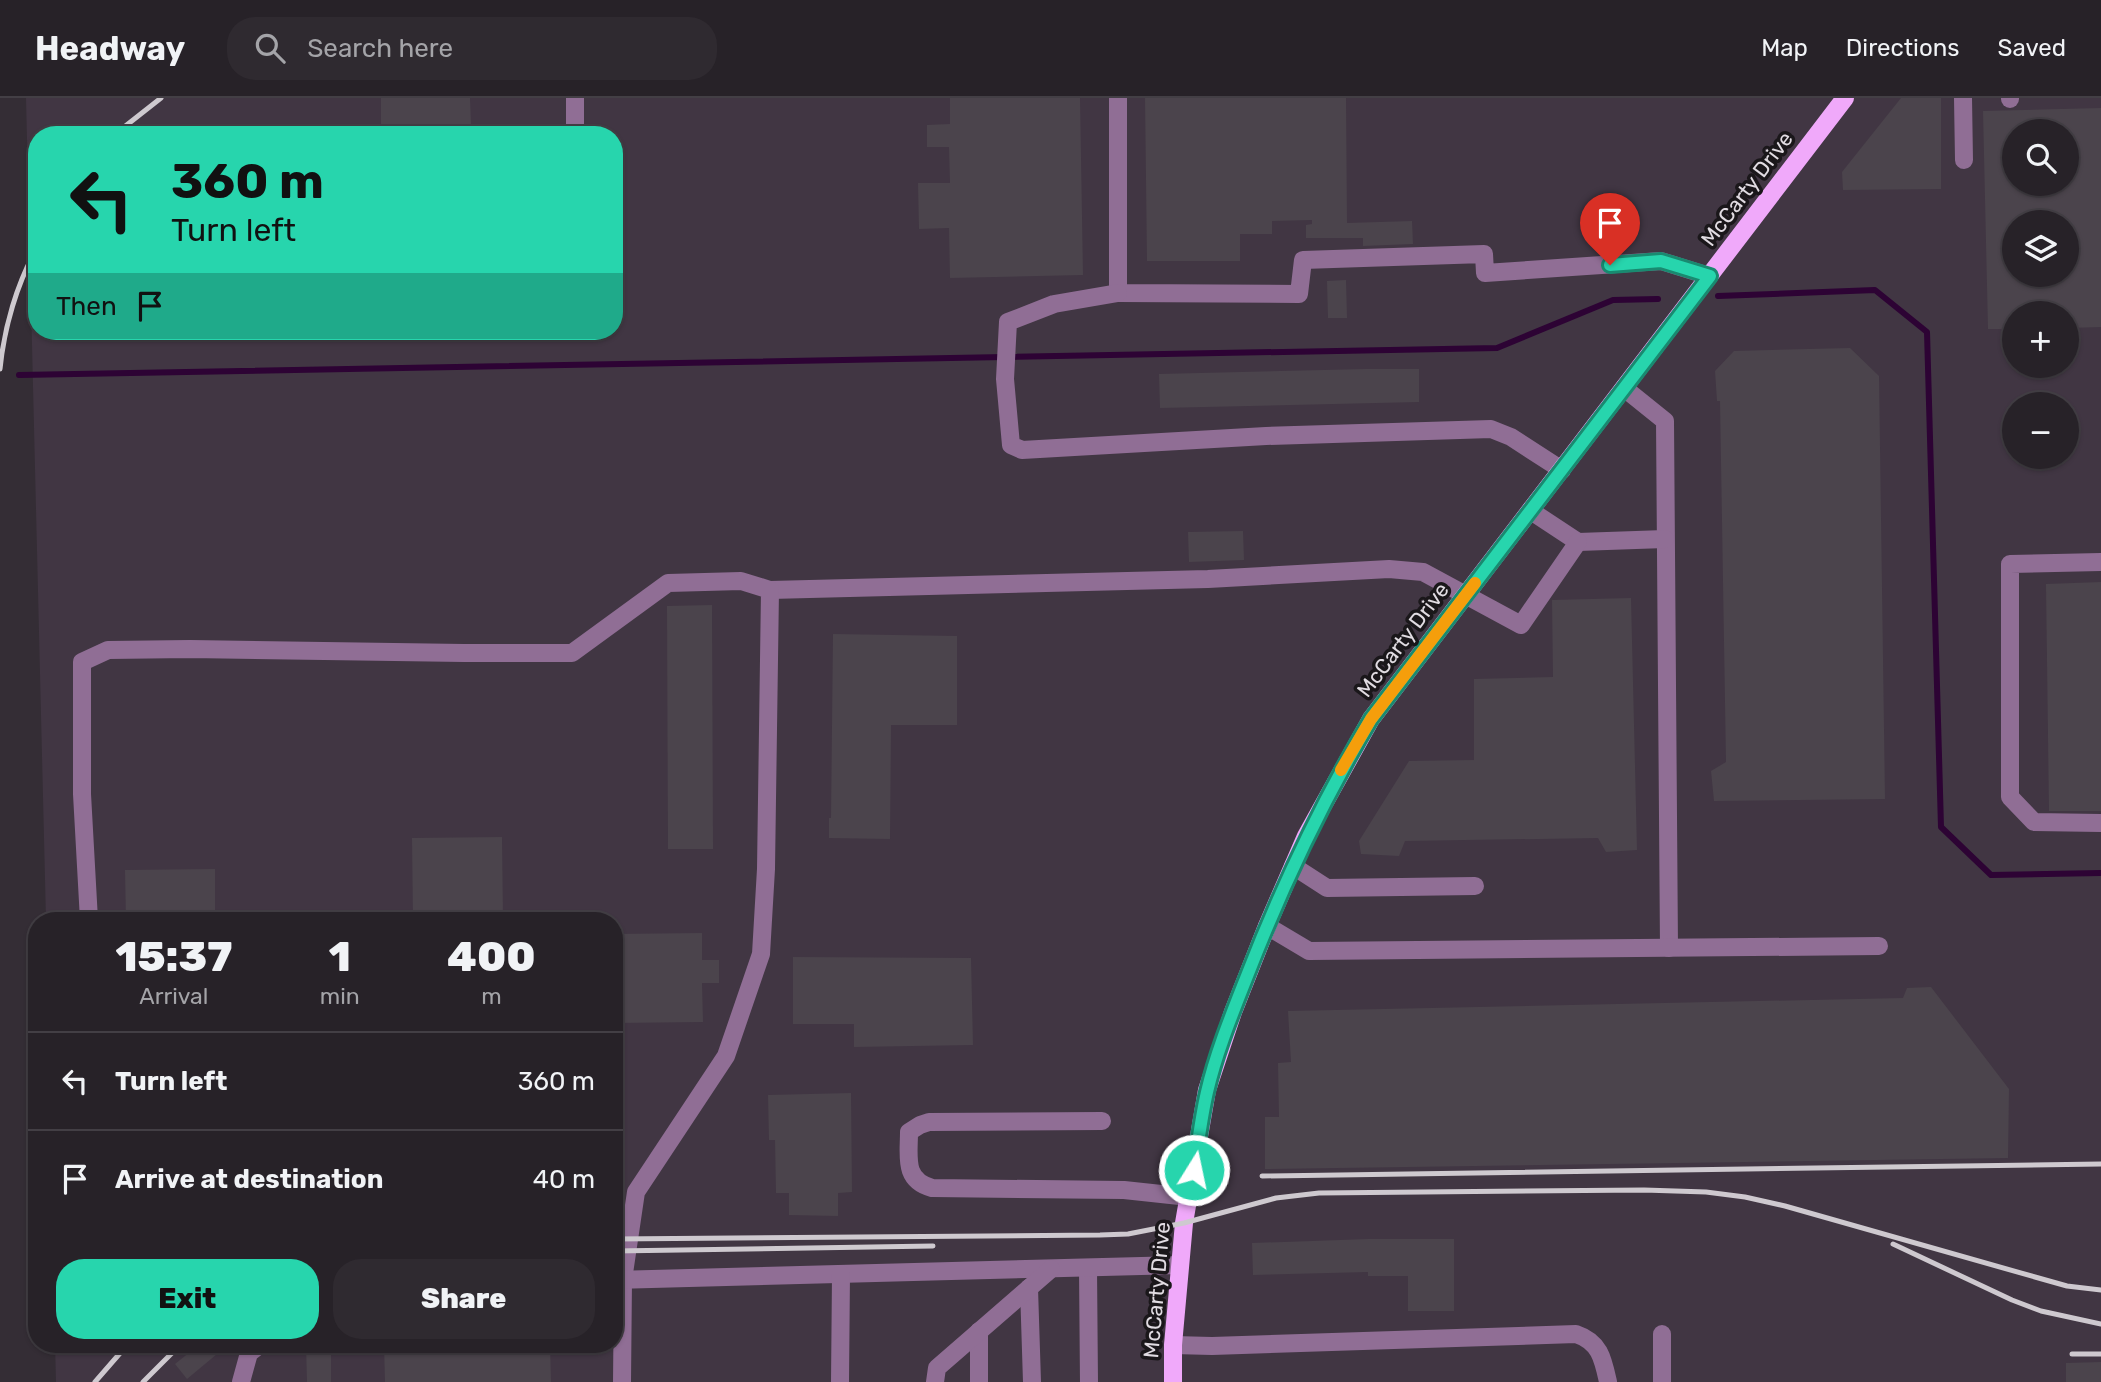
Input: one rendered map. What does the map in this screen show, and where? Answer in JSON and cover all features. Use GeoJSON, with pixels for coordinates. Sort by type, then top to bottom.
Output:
{"type":"FeatureCollection","features":[{"type":"Feature","properties":{"kind":"main road","name":"McCarty Drive"},"geometry":{"type":"LineString","coordinates":[[1173,1382],[1172,1345],[1180,1265],[1207,1090],[1266,926],[1312,824],[1371,719],[1845,98]]}},
{"type":"Feature","properties":{"kind":"street"},"geometry":{"type":"LineString","coordinates":[[575,98],[575,126]]}},
{"type":"Feature","properties":{"kind":"street"},"geometry":{"type":"LineString","coordinates":[[1118,98],[1118,293]]}},
{"type":"Feature","properties":{"kind":"street"},"geometry":{"type":"LineString","coordinates":[[1963,98],[1964,160]]}},
{"type":"Feature","properties":{"kind":"street"},"geometry":{"type":"LineString","coordinates":[[1562,470],[1511,437],[1491,429],[1266,436],[1023,450],[1011,445],[1005,370],[1008,321],[1055,303],[1118,293],[1299,294],[1303,260],[1484,254],[1485,273],[1661,261],[1710,276]]}},
{"type":"Feature","properties":{"kind":"street"},"geometry":{"type":"LineString","coordinates":[[1625,388],[1665,421],[1668,948]]}},
{"type":"Feature","properties":{"kind":"street"},"geometry":{"type":"LineString","coordinates":[[1531,511],[1578,542],[1665,539]]}},
{"type":"Feature","properties":{"kind":"street"},"geometry":{"type":"LineString","coordinates":[[89,912],[82,794],[82,662],[108,650],[572,653],[668,583],[741,581],[770,590],[1208,579],[1389,569],[1423,572],[1521,625],[1578,542]]}},
{"type":"Feature","properties":{"kind":"street"},"geometry":{"type":"LineString","coordinates":[[2101,562],[2010,564],[2011,797],[2034,822],[2101,823]]}},
{"type":"Feature","properties":{"kind":"street"},"geometry":{"type":"LineString","coordinates":[[623,1259],[636,1192],[726,1056],[761,954],[770,590]]}},
{"type":"Feature","properties":{"kind":"street"},"geometry":{"type":"LineString","coordinates":[[1293,866],[1327,888],[1475,886]]}},
{"type":"Feature","properties":{"kind":"street"},"geometry":{"type":"LineString","coordinates":[[1266,926],[1309,951],[1879,946]]}},
{"type":"Feature","properties":{"kind":"street"},"geometry":{"type":"LineString","coordinates":[[1102,1121],[929,1122],[909,1132],[909,1167],[920,1185],[932,1188],[1124,1190],[1189,1197]]}},
{"type":"Feature","properties":{"kind":"street"},"geometry":{"type":"LineString","coordinates":[[623,1280],[1180,1265]]}},
{"type":"Feature","properties":{"kind":"street"},"geometry":{"type":"LineString","coordinates":[[1088,1268],[1089,1382]]}},
{"type":"Feature","properties":{"kind":"street"},"geometry":{"type":"LineString","coordinates":[[935,1382],[937,1368],[1051,1269]]}},
{"type":"Feature","properties":{"kind":"street"},"geometry":{"type":"LineString","coordinates":[[840,1382],[841,1274]]}},
{"type":"Feature","properties":{"kind":"street"},"geometry":{"type":"LineString","coordinates":[[1029,1288],[1032,1382]]}},
{"type":"Feature","properties":{"kind":"street"},"geometry":{"type":"LineString","coordinates":[[979,1331],[979,1382]]}},
{"type":"Feature","properties":{"kind":"street"},"geometry":{"type":"LineString","coordinates":[[1172,1345],[1576,1334],[1589,1338],[1598,1350],[1608,1382]]}},
{"type":"Feature","properties":{"kind":"street"},"geometry":{"type":"LineString","coordinates":[[1661,1334],[1662,1382]]}},
{"type":"Feature","properties":{"kind":"street"},"geometry":{"type":"LineString","coordinates":[[242,1382],[249,1353]]}},
{"type":"Feature","properties":{"kind":"street"},"geometry":{"type":"LineString","coordinates":[[621,1353],[622,1382]]}},
{"type":"Feature","properties":{"kind":"shaded area"},"geometry":{"type":"Polygon","coordinates":[[[26,98],[2101,98],[2101,1382],[56,1382],[55,1353],[623,1353],[623,912],[46,912],[32,340],[623,340],[623,126],[28,126],[28,180],[26,98]]]}},
{"type":"Feature","properties":{"kind":"building"},"geometry":{"type":"Polygon","coordinates":[[[381,98],[470,98],[471,125],[381,126],[381,98]]]}},
{"type":"Feature","properties":{"kind":"building"},"geometry":{"type":"Polygon","coordinates":[[[950,98],[1080,98],[1083,275],[950,278],[949,228],[919,229],[918,183],[950,183],[949,147],[927,147],[927,125],[950,124],[950,98]]]}},
{"type":"Feature","properties":{"kind":"building"},"geometry":{"type":"Polygon","coordinates":[[[1145,98],[1346,98],[1347,223],[1412,221],[1413,244],[1363,246],[1363,238],[1306,238],[1306,225],[1312,224],[1312,220],[1272,221],[1272,234],[1240,234],[1240,261],[1147,261],[1145,98]]]}},
{"type":"Feature","properties":{"kind":"building"},"geometry":{"type":"Polygon","coordinates":[[[1901,98],[1941,98],[1941,189],[1843,190],[1842,172],[1901,98]]]}},
{"type":"Feature","properties":{"kind":"building"},"geometry":{"type":"Polygon","coordinates":[[[2101,108],[2101,327],[2079,328],[2079,301],[2002,301],[2002,329],[1988,329],[1983,111],[2101,108]]]}},
{"type":"Feature","properties":{"kind":"building"},"geometry":{"type":"Polygon","coordinates":[[[1346,280],[1347,318],[1328,318],[1327,281],[1346,280]]]}},
{"type":"Feature","properties":{"kind":"building"},"geometry":{"type":"Polygon","coordinates":[[[1850,348],[1879,376],[1885,799],[1714,801],[1711,771],[1726,762],[1720,401],[1717,401],[1715,371],[1734,351],[1850,348]]]}},
{"type":"Feature","properties":{"kind":"building"},"geometry":{"type":"Polygon","coordinates":[[[1419,369],[1419,402],[1160,408],[1159,374],[1419,369]]]}},
{"type":"Feature","properties":{"kind":"building"},"geometry":{"type":"Polygon","coordinates":[[[1243,531],[1244,560],[1189,562],[1188,532],[1243,531]]]}},
{"type":"Feature","properties":{"kind":"building"},"geometry":{"type":"Polygon","coordinates":[[[2101,582],[2101,811],[2049,811],[2046,584],[2101,582]]]}},
{"type":"Feature","properties":{"kind":"building"},"geometry":{"type":"Polygon","coordinates":[[[1631,598],[1637,850],[1606,852],[1598,838],[1405,841],[1399,856],[1361,854],[1359,841],[1409,761],[1474,760],[1474,679],[1553,677],[1552,600],[1631,598]]]}},
{"type":"Feature","properties":{"kind":"building"},"geometry":{"type":"Polygon","coordinates":[[[712,605],[713,849],[668,849],[667,606],[712,605]]]}},
{"type":"Feature","properties":{"kind":"building"},"geometry":{"type":"Polygon","coordinates":[[[833,634],[957,636],[957,725],[891,725],[890,839],[829,838],[833,634]]]}},
{"type":"Feature","properties":{"kind":"building"},"geometry":{"type":"Polygon","coordinates":[[[502,837],[503,912],[413,912],[412,838],[502,837]]]}},
{"type":"Feature","properties":{"kind":"building"},"geometry":{"type":"Polygon","coordinates":[[[215,869],[215,912],[126,912],[125,870],[215,869]]]}},
{"type":"Feature","properties":{"kind":"building"},"geometry":{"type":"Polygon","coordinates":[[[702,933],[702,960],[719,960],[719,983],[702,983],[703,1022],[623,1023],[623,934],[702,933]]]}},
{"type":"Feature","properties":{"kind":"building"},"geometry":{"type":"Polygon","coordinates":[[[793,957],[971,958],[973,1045],[854,1047],[854,1024],[793,1024],[793,957]]]}},
{"type":"Feature","properties":{"kind":"building"},"geometry":{"type":"Polygon","coordinates":[[[1931,987],[2009,1089],[2008,1158],[1265,1169],[1265,1117],[1279,1117],[1278,1063],[1291,1062],[1288,1011],[1903,998],[1907,988],[1931,987]]]}},
{"type":"Feature","properties":{"kind":"building"},"geometry":{"type":"Polygon","coordinates":[[[851,1093],[852,1192],[838,1193],[838,1216],[789,1215],[789,1193],[776,1193],[775,1140],[769,1140],[768,1095],[851,1093]]]}},
{"type":"Feature","properties":{"kind":"building"},"geometry":{"type":"Polygon","coordinates":[[[1454,1239],[1454,1311],[1408,1311],[1408,1276],[1368,1276],[1368,1272],[1253,1275],[1252,1243],[1454,1239]]]}},
{"type":"Feature","properties":{"kind":"building"},"geometry":{"type":"Polygon","coordinates":[[[189,1353],[218,1353],[187,1379],[175,1364],[189,1353]]]}},
{"type":"Feature","properties":{"kind":"building"},"geometry":{"type":"Polygon","coordinates":[[[306,1353],[331,1353],[331,1382],[307,1382],[306,1353]]]}},
{"type":"Feature","properties":{"kind":"building"},"geometry":{"type":"Polygon","coordinates":[[[384,1353],[550,1353],[551,1382],[385,1382],[384,1353]]]}},
{"type":"Feature","properties":{"kind":"building"},"geometry":{"type":"Polygon","coordinates":[[[2101,1362],[2101,1382],[2066,1382],[2066,1363],[2101,1362]]]}},
{"type":"Feature","properties":{"kind":"waterway"},"geometry":{"type":"LineString","coordinates":[[1718,296],[1875,290],[1927,332],[1941,827],[1991,875],[2101,873]]}},
{"type":"Feature","properties":{"kind":"waterway"},"geometry":{"type":"LineString","coordinates":[[19,375],[1497,348],[1613,300],[1658,299]]}},
{"type":"Feature","properties":{"kind":"railway"},"geometry":{"type":"LineString","coordinates":[[125,126],[161,98]]}},
{"type":"Feature","properties":{"kind":"railway"},"geometry":{"type":"LineString","coordinates":[[0,369],[12,306],[28,266]]}},
{"type":"Feature","properties":{"kind":"railway"},"geometry":{"type":"LineString","coordinates":[[1262,1176],[2101,1164]]}},
{"type":"Feature","properties":{"kind":"railway"},"geometry":{"type":"LineString","coordinates":[[623,1239],[1128,1234],[1184,1223],[1276,1198],[1319,1193],[1644,1190],[1706,1192],[1785,1206],[2067,1286],[2101,1290]]}},
{"type":"Feature","properties":{"kind":"railway"},"geometry":{"type":"LineString","coordinates":[[1893,1244],[2012,1300],[2041,1311],[2101,1324]]}},
{"type":"Feature","properties":{"kind":"railway"},"geometry":{"type":"LineString","coordinates":[[623,1251],[933,1246]]}},
{"type":"Feature","properties":{"kind":"railway"},"geometry":{"type":"LineString","coordinates":[[95,1382],[120,1353]]}},
{"type":"Feature","properties":{"kind":"railway"},"geometry":{"type":"LineString","coordinates":[[143,1382],[172,1353]]}},
{"type":"Feature","properties":{"kind":"railway"},"geometry":{"type":"LineString","coordinates":[[2072,1354],[2101,1354]]}},
{"type":"Feature","properties":{"kind":"slow traffic"},"geometry":{"type":"LineString","coordinates":[[1341,770],[1371,719],[1475,583]]}},
{"type":"Feature","properties":{"kind":"route"},"geometry":{"type":"LineString","coordinates":[[1194,1170],[1207,1090],[1233,1012],[1266,926],[1306,836],[1345,763],[1371,719],[1710,276],[1661,261],[1610,265]]}}]}
